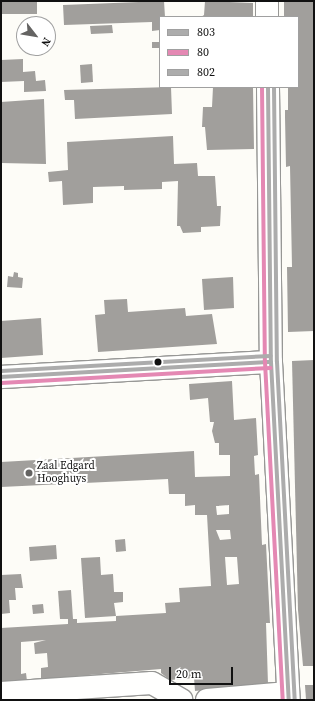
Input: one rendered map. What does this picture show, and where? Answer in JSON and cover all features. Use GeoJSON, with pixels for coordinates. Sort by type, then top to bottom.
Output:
{"type":"FeatureCollection","features":[{"type":"Feature","properties":{"kind":"street"},"geometry":{"type":"LineString","coordinates":[[267,1],[267,16]]}},
{"type":"Feature","properties":{"kind":"street"},"geometry":{"type":"LineString","coordinates":[[207,700],[288,697],[271,362],[268,88]]}},
{"type":"Feature","properties":{"kind":"street"},"geometry":{"type":"LineString","coordinates":[[1,377],[271,362]]}},
{"type":"Feature","properties":{"kind":"street"},"geometry":{"type":"LineString","coordinates":[[1,693],[152,683],[181,700]]}},
{"type":"Feature","properties":{"kind":"building"},"geometry":{"type":"Polygon","coordinates":[[[1,1],[37,1],[37,14],[1,14],[1,1]]]}},
{"type":"Feature","properties":{"kind":"building"},"geometry":{"type":"Polygon","coordinates":[[[164,1],[165,16],[159,16],[159,30],[152,31],[152,22],[64,25],[63,5],[164,1]]]}},
{"type":"Feature","properties":{"kind":"building"},"geometry":{"type":"Polygon","coordinates":[[[205,1],[253,3],[253,16],[202,16],[204,15],[205,1]]]}},
{"type":"Feature","properties":{"kind":"building"},"geometry":{"type":"Polygon","coordinates":[[[284,1],[314,1],[314,331],[288,332],[287,267],[292,267],[290,166],[286,167],[285,110],[288,110],[288,88],[299,88],[299,16],[284,16],[284,1]]]}},
{"type":"Feature","properties":{"kind":"building"},"geometry":{"type":"Polygon","coordinates":[[[112,25],[113,33],[91,34],[90,26],[112,25]]]}},
{"type":"Feature","properties":{"kind":"building"},"geometry":{"type":"Polygon","coordinates":[[[152,42],[159,42],[159,48],[152,48],[152,42]]]}},
{"type":"Feature","properties":{"kind":"building"},"geometry":{"type":"Polygon","coordinates":[[[23,59],[23,72],[35,71],[36,81],[45,80],[46,91],[24,92],[24,81],[1,82],[1,60],[23,59]]]}},
{"type":"Feature","properties":{"kind":"building"},"geometry":{"type":"Polygon","coordinates":[[[92,64],[93,82],[81,83],[80,65],[92,64]]]}},
{"type":"Feature","properties":{"kind":"building"},"geometry":{"type":"Polygon","coordinates":[[[171,88],[172,114],[75,119],[74,100],[65,100],[64,90],[171,88]]]}},
{"type":"Feature","properties":{"kind":"building"},"geometry":{"type":"Polygon","coordinates":[[[213,88],[253,88],[254,149],[207,150],[205,127],[202,127],[203,107],[212,107],[213,88]]]}},
{"type":"Feature","properties":{"kind":"building"},"geometry":{"type":"Polygon","coordinates":[[[44,99],[46,164],[1,163],[1,102],[44,99]]]}},
{"type":"Feature","properties":{"kind":"building"},"geometry":{"type":"Polygon","coordinates":[[[173,136],[174,164],[197,163],[198,176],[215,176],[217,206],[221,206],[220,226],[201,227],[201,232],[183,233],[180,226],[177,226],[178,181],[162,182],[162,189],[124,190],[124,186],[93,187],[93,203],[63,205],[62,181],[49,182],[48,172],[68,170],[67,142],[173,136]]]}},
{"type":"Feature","properties":{"kind":"building"},"geometry":{"type":"Polygon","coordinates":[[[14,272],[18,273],[18,277],[23,278],[22,288],[7,287],[8,276],[13,277],[14,272]]]}},
{"type":"Feature","properties":{"kind":"building"},"geometry":{"type":"Polygon","coordinates":[[[233,277],[234,308],[204,310],[202,279],[233,277]]]}},
{"type":"Feature","properties":{"kind":"building"},"geometry":{"type":"Polygon","coordinates":[[[127,299],[128,312],[185,308],[186,316],[212,314],[217,344],[98,352],[95,315],[105,314],[104,300],[127,299]]]}},
{"type":"Feature","properties":{"kind":"building"},"geometry":{"type":"Polygon","coordinates":[[[41,318],[43,355],[1,358],[1,321],[41,318]]]}},
{"type":"Feature","properties":{"kind":"building"},"geometry":{"type":"Polygon","coordinates":[[[314,360],[314,666],[303,666],[298,610],[292,361],[314,360]]]}},
{"type":"Feature","properties":{"kind":"building"},"geometry":{"type":"Polygon","coordinates":[[[232,381],[234,420],[256,418],[258,455],[254,456],[255,475],[259,474],[262,545],[266,544],[270,623],[266,623],[268,684],[195,691],[194,678],[170,680],[161,673],[161,669],[41,679],[41,668],[48,667],[47,653],[35,654],[34,643],[46,640],[21,642],[21,674],[26,673],[27,681],[1,683],[1,628],[68,624],[68,619],[60,619],[58,591],[71,590],[73,619],[77,619],[77,623],[116,621],[116,616],[166,613],[165,603],[180,602],[179,588],[211,586],[207,515],[195,515],[195,505],[185,506],[185,494],[169,494],[168,479],[1,487],[1,462],[194,451],[195,477],[230,476],[230,455],[219,455],[219,443],[215,443],[212,431],[214,422],[210,422],[208,398],[190,400],[189,384],[232,381]],[[229,505],[216,506],[217,515],[229,514],[229,505]],[[216,530],[220,540],[231,539],[230,530],[216,530]],[[225,557],[227,585],[239,584],[237,557],[225,557]]]}},
{"type":"Feature","properties":{"kind":"building"},"geometry":{"type":"Polygon","coordinates":[[[125,539],[126,551],[116,552],[115,540],[125,539]]]}},
{"type":"Feature","properties":{"kind":"building"},"geometry":{"type":"Polygon","coordinates":[[[56,545],[57,559],[30,561],[29,547],[56,545]]]}},
{"type":"Feature","properties":{"kind":"building"},"geometry":{"type":"Polygon","coordinates":[[[100,557],[101,575],[113,574],[114,592],[123,592],[123,602],[114,603],[116,616],[85,618],[81,558],[100,557]]]}},
{"type":"Feature","properties":{"kind":"building"},"geometry":{"type":"Polygon","coordinates":[[[21,574],[23,588],[15,588],[16,600],[9,600],[10,613],[1,614],[1,575],[21,574]]]}},
{"type":"Feature","properties":{"kind":"building"},"geometry":{"type":"Polygon","coordinates":[[[43,604],[44,613],[33,614],[32,605],[43,604]]]}},
{"type":"Feature","properties":{"kind":"building"},"geometry":{"type":"Polygon","coordinates":[[[305,685],[314,685],[314,700],[306,700],[305,685]]]}},
{"type":"Feature","properties":{"kind":"transit line","name":"80"},"geometry":{"type":"LineString","coordinates":[[262,88],[265,362],[283,700]]}},
{"type":"Feature","properties":{"kind":"transit line","name":"803"},"geometry":{"type":"LineString","coordinates":[[268,88],[271,362],[289,700]]}},
{"type":"Feature","properties":{"kind":"transit line","name":"802"},"geometry":{"type":"LineString","coordinates":[[274,88],[277,362],[295,700]]}},
{"type":"Feature","properties":{"kind":"transit line","name":"802"},"geometry":{"type":"LineString","coordinates":[[1,371],[271,356]]}},
{"type":"Feature","properties":{"kind":"transit line","name":"803"},"geometry":{"type":"LineString","coordinates":[[1,377],[271,362]]}},
{"type":"Feature","properties":{"kind":"transit line","name":"80"},"geometry":{"type":"LineString","coordinates":[[1,383],[271,368]]}},
{"type":"Feature","properties":{"kind":"place","name":"Zaal Edgard Hooghuys"},"geometry":{"type":"Point","coordinates":[29,473]}}]}
